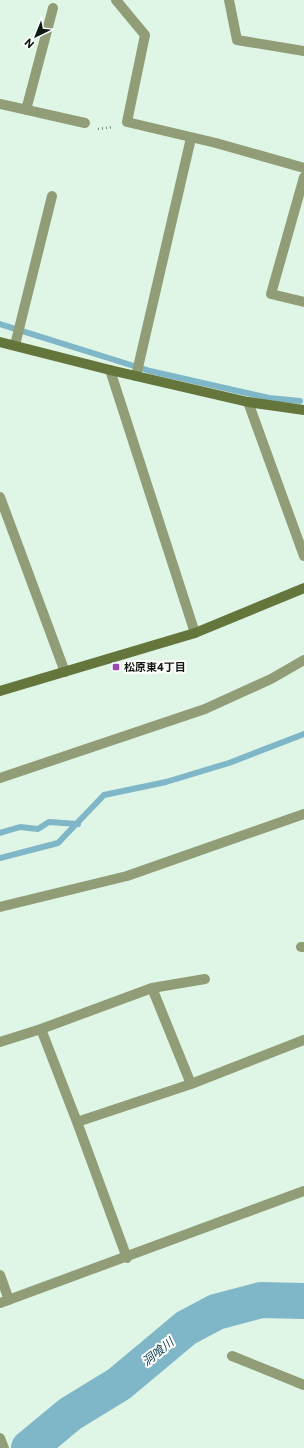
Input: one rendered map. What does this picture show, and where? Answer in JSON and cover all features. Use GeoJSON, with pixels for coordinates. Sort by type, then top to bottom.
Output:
{"type":"FeatureCollection","features":[{"type":"Feature","properties":{"kind":"street"},"geometry":{"type":"LineString","coordinates":[[116,0],[144,35],[127,122],[216,143],[304,168]]}},
{"type":"Feature","properties":{"kind":"street"},"geometry":{"type":"LineString","coordinates":[[229,0],[237,40],[304,52]]}},
{"type":"Feature","properties":{"kind":"street"},"geometry":{"type":"LineString","coordinates":[[26,110],[53,8]]}},
{"type":"Feature","properties":{"kind":"street"},"geometry":{"type":"LineString","coordinates":[[0,104],[86,123]]}},
{"type":"Feature","properties":{"kind":"street"},"geometry":{"type":"LineString","coordinates":[[136,376],[191,138]]}},
{"type":"Feature","properties":{"kind":"street"},"geometry":{"type":"LineString","coordinates":[[304,177],[270,294],[304,302]]}},
{"type":"Feature","properties":{"kind":"street"},"geometry":{"type":"LineString","coordinates":[[15,345],[52,196]]}},
{"type":"Feature","properties":{"kind":"street"},"geometry":{"type":"LineString","coordinates":[[0,342],[110,370],[248,402],[304,410]]}},
{"type":"Feature","properties":{"kind":"street"},"geometry":{"type":"LineString","coordinates":[[110,370],[195,633]]}},
{"type":"Feature","properties":{"kind":"street"},"geometry":{"type":"LineString","coordinates":[[248,402],[304,556]]}},
{"type":"Feature","properties":{"kind":"street"},"geometry":{"type":"LineString","coordinates":[[0,497],[65,672]]}},
{"type":"Feature","properties":{"kind":"street"},"geometry":{"type":"LineString","coordinates":[[0,691],[195,633],[304,588]]}},
{"type":"Feature","properties":{"kind":"street"},"geometry":{"type":"LineString","coordinates":[[0,778],[205,709],[271,679],[304,660]]}},
{"type":"Feature","properties":{"kind":"street"},"geometry":{"type":"LineString","coordinates":[[0,907],[127,876],[304,814]]}},
{"type":"Feature","properties":{"kind":"street"},"geometry":{"type":"LineString","coordinates":[[0,1042],[41,1029],[152,988],[205,979]]}},
{"type":"Feature","properties":{"kind":"street"},"geometry":{"type":"LineString","coordinates":[[152,988],[191,1084]]}},
{"type":"Feature","properties":{"kind":"street"},"geometry":{"type":"LineString","coordinates":[[41,1029],[127,1258]]}},
{"type":"Feature","properties":{"kind":"street"},"geometry":{"type":"LineString","coordinates":[[77,1122],[191,1084],[304,1040]]}},
{"type":"Feature","properties":{"kind":"street"},"geometry":{"type":"LineString","coordinates":[[0,1275],[4,1302],[127,1258],[304,1191]]}},
{"type":"Feature","properties":{"kind":"street"},"geometry":{"type":"LineString","coordinates":[[232,1356],[304,1385]]}},
{"type":"Feature","properties":{"kind":"street"},"geometry":{"type":"LineString","coordinates":[[0,1438],[4,1448]]}},
{"type":"Feature","properties":{"kind":"path"},"geometry":{"type":"LineString","coordinates":[[86,123],[96,130],[121,126],[127,122]]}},
{"type":"Feature","properties":{"kind":"waterway"},"geometry":{"type":"LineString","coordinates":[[0,324],[150,371],[269,398],[300,401]]}},
{"type":"Feature","properties":{"kind":"waterway"},"geometry":{"type":"LineString","coordinates":[[0,858],[58,843],[104,795],[166,782],[229,763],[304,734]]}},
{"type":"Feature","properties":{"kind":"waterway"},"geometry":{"type":"LineString","coordinates":[[0,833],[20,827],[38,829],[49,822],[78,824]]}},
{"type":"Feature","properties":{"kind":"waterway","name":"洞喰川"},"geometry":{"type":"LineString","coordinates":[[29,1448],[70,1414],[119,1384],[186,1328],[216,1312],[261,1300],[304,1301]]}},
{"type":"Feature","properties":{"kind":"place","name":"松原東4丁目"},"geometry":{"type":"Point","coordinates":[116,667]}}]}
